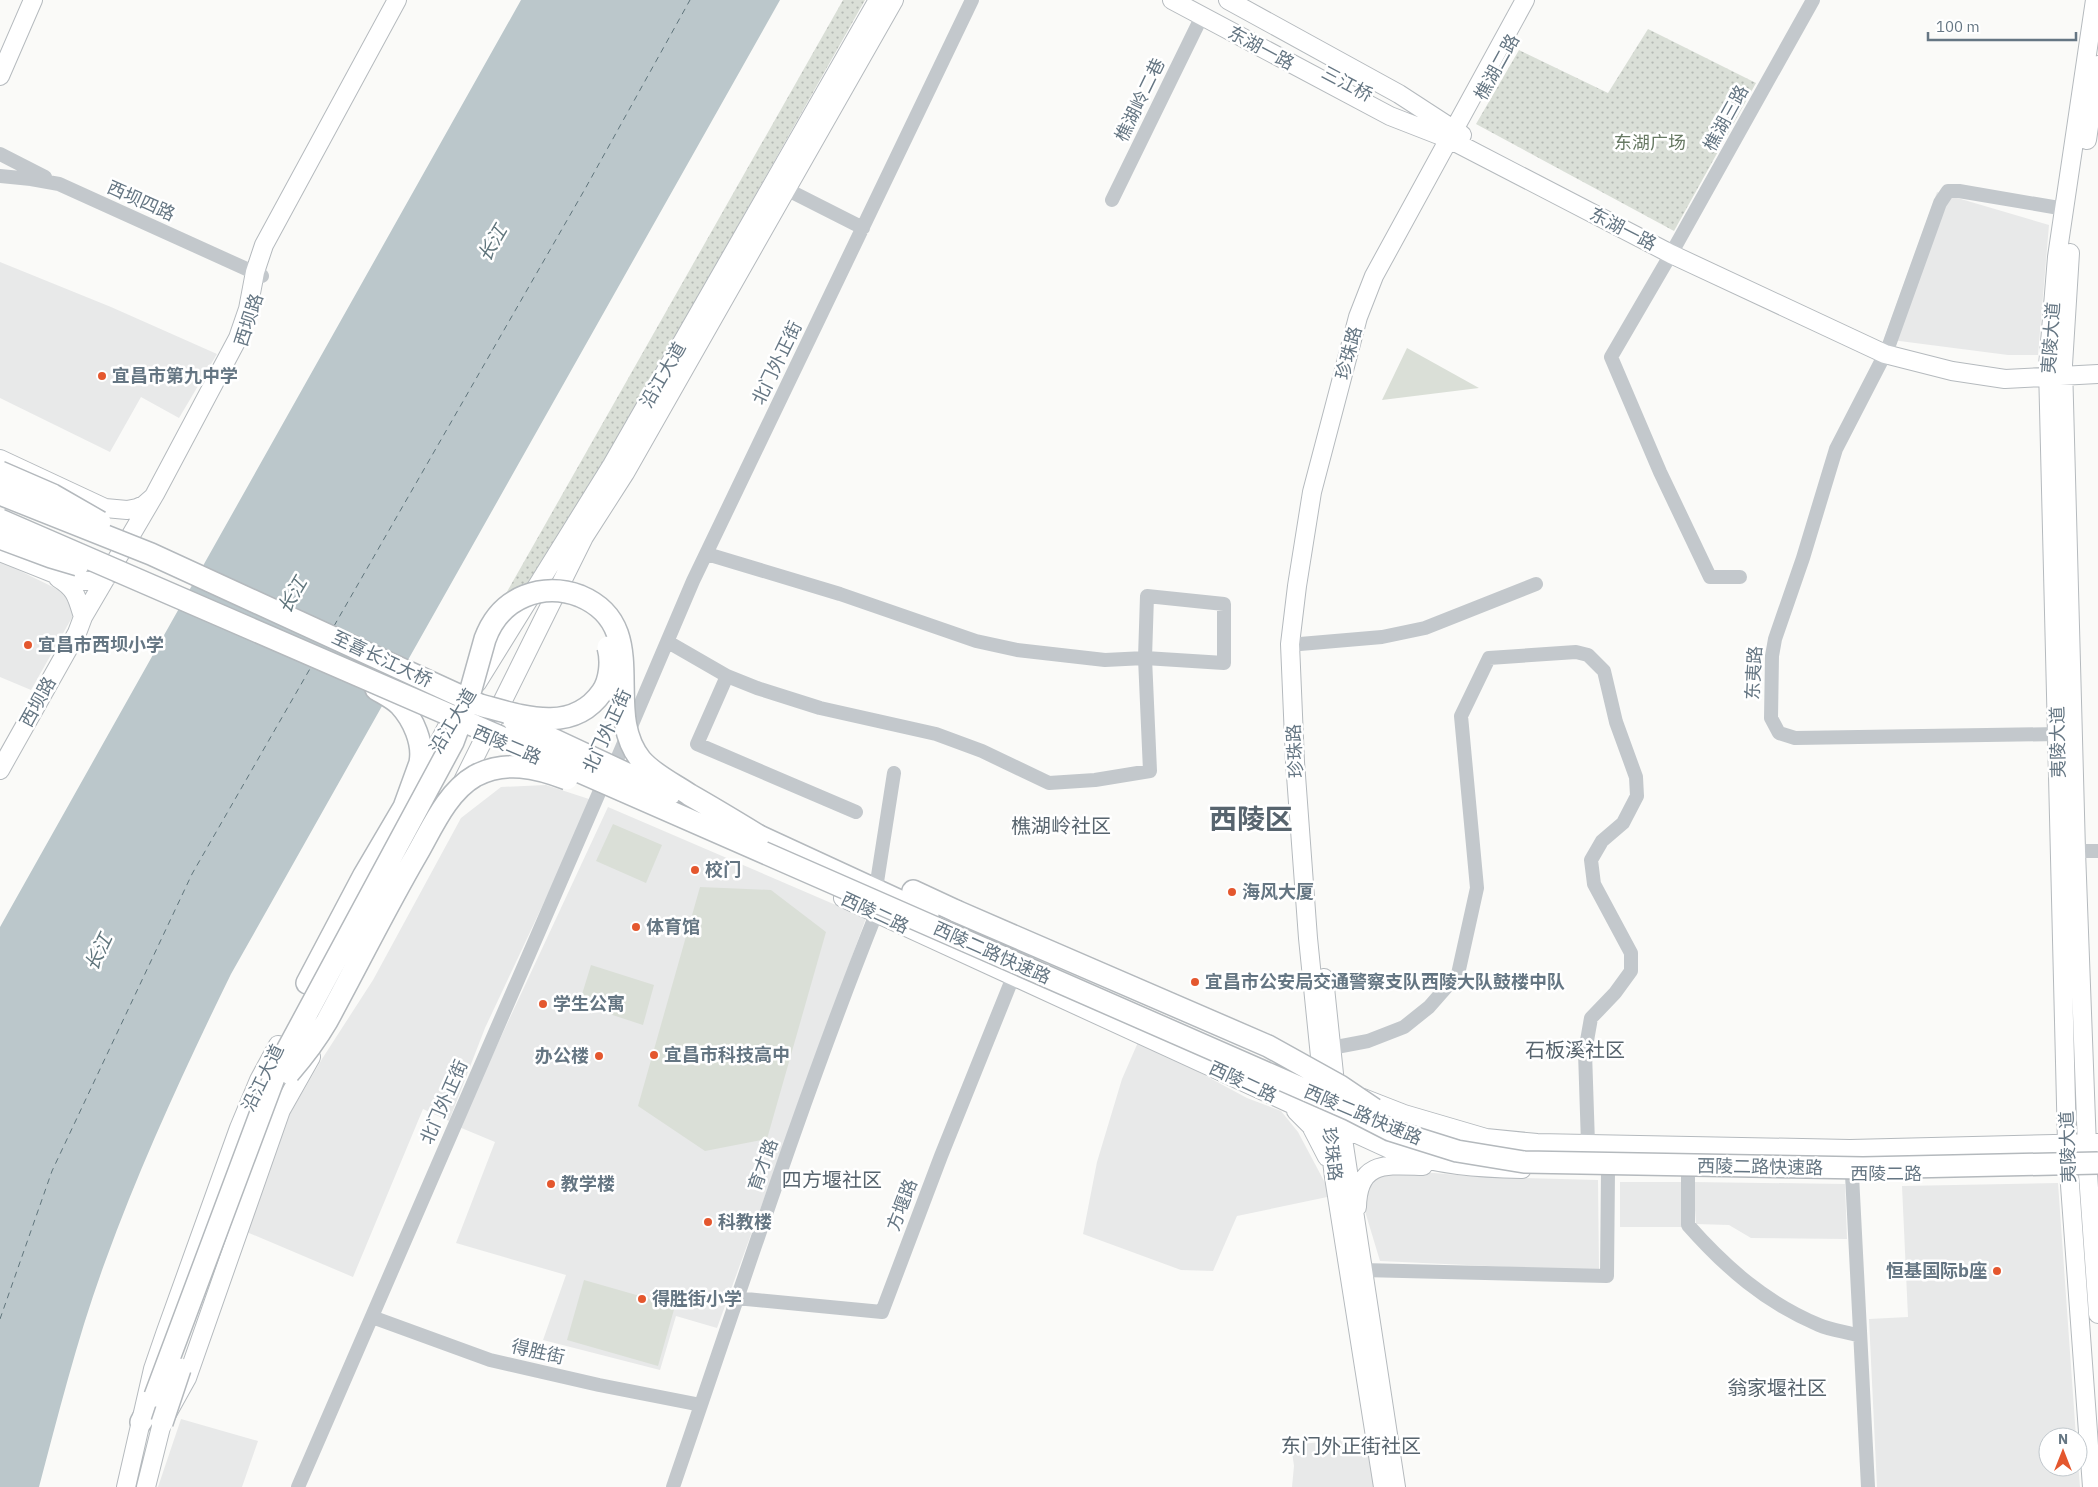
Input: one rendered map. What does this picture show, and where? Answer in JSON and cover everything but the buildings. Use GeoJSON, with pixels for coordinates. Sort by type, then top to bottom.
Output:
{"type":"FeatureCollection","features":[{"type":"Feature","properties":{"kind":"highway"},"geometry":{"type":"LineString","coordinates":[[0,472],[140,537]]}},
{"type":"Feature","properties":{"kind":"highway","name":"至喜长江大桥"},"geometry":{"type":"LineString","coordinates":[[0,494],[140,537],[758,836]]}},
{"type":"Feature","properties":{"kind":"highway","name":"至喜长江大桥"},"geometry":{"type":"LineString","coordinates":[[0,520],[711,829]]}},
{"type":"Feature","properties":{"kind":"highway"},"geometry":{"type":"LineString","coordinates":[[0,538],[51,558],[140,580]]}},
{"type":"Feature","properties":{"kind":"highway"},"geometry":{"type":"LineString","coordinates":[[141,1422],[155,1396],[284,1070],[453,742],[463,716],[489,628],[505,608],[522,597],[544,591],[566,592],[585,599],[607,616],[616,628],[622,646],[623,702],[626,731],[631,745],[642,760],[661,777],[758,836]]}},
{"type":"Feature","properties":{"kind":"highway"},"geometry":{"type":"LineString","coordinates":[[284,1070],[461,748],[473,718],[494,648],[505,628],[515,616],[526,609],[542,605],[560,604],[582,612],[603,632],[609,652],[609,673],[605,689],[592,705],[585,710],[571,716],[554,719],[527,718],[482,704]]}},
{"type":"Feature","properties":{"kind":"highway"},"geometry":{"type":"LineString","coordinates":[[162,1423],[217,1255],[284,1070],[293,1020],[307,983],[364,875],[404,807],[416,778],[421,756],[420,741],[412,722],[399,704],[353,674]]}},
{"type":"Feature","properties":{"kind":"highway"},"geometry":{"type":"LineString","coordinates":[[284,1070],[310,1047],[326,1023],[438,817],[454,794],[475,776],[493,769],[514,765],[544,771],[711,829]]}},
{"type":"Feature","properties":{"kind":"highway","name":"西陵二路快速路"},"geometry":{"type":"LineString","coordinates":[[711,829],[1351,1110],[1390,1130],[1457,1151],[1524,1162],[1745,1167],[2095,1170]]}},
{"type":"Feature","properties":{"kind":"highway","name":"西陵二路快速路"},"geometry":{"type":"LineString","coordinates":[[758,836],[1142,1012],[1374,1109],[1460,1140],[1494,1148],[1549,1152],[1799,1155],[2094,1146]]}},
{"type":"Feature","properties":{"kind":"highway"},"geometry":{"type":"LineString","coordinates":[[850,869],[877,880],[902,886],[1268,1046],[1340,1086],[1374,1109]]}},
{"type":"Feature","properties":{"kind":"main road"},"geometry":{"type":"LineString","coordinates":[[0,57],[24,0]]}},
{"type":"Feature","properties":{"kind":"main road"},"geometry":{"type":"LineString","coordinates":[[0,76],[33,0]]}},
{"type":"Feature","properties":{"kind":"main road","name":"西坝路"},"geometry":{"type":"LineString","coordinates":[[140,537],[156,494],[238,338],[258,274],[264,245],[397,0]]}},
{"type":"Feature","properties":{"kind":"main road","name":"西坝路"},"geometry":{"type":"LineString","coordinates":[[0,770],[80,625],[113,570],[140,537],[224,388],[257,308],[258,274],[272,252],[408,0]]}},
{"type":"Feature","properties":{"kind":"main road","name":"沿江大道"},"geometry":{"type":"LineString","coordinates":[[146,1487],[162,1423],[187,1378],[281,1110],[448,811],[486,736],[482,704],[612,465],[878,0]]}},
{"type":"Feature","properties":{"kind":"main road","name":"沿江大道"},"geometry":{"type":"LineString","coordinates":[[126,1487],[153,1369],[239,1128],[259,1080],[329,953],[450,722],[482,704],[625,473],[894,0]]}},
{"type":"Feature","properties":{"kind":"main road","name":"东湖一路"},"geometry":{"type":"LineString","coordinates":[[1172,0],[1390,116],[1454,136]]}},
{"type":"Feature","properties":{"kind":"main road","name":"三江桥"},"geometry":{"type":"LineString","coordinates":[[1192,0],[1454,136]]}},
{"type":"Feature","properties":{"kind":"main road","name":"三江桥"},"geometry":{"type":"LineString","coordinates":[[1214,0],[1454,136]]}},
{"type":"Feature","properties":{"kind":"main road"},"geometry":{"type":"LineString","coordinates":[[1228,0],[1399,94],[1454,136],[1674,250],[1764,289],[1887,350],[1994,368],[2098,374]]}},
{"type":"Feature","properties":{"kind":"main road","name":"樵湖二路"},"geometry":{"type":"LineString","coordinates":[[1454,136],[1525,0]]}},
{"type":"Feature","properties":{"kind":"main road","name":"樵湖二路"},"geometry":{"type":"LineString","coordinates":[[1454,136],[1534,0]]}},
{"type":"Feature","properties":{"kind":"main road","name":"夷陵大道"},"geometry":{"type":"LineString","coordinates":[[2092,1487],[2067,1144],[2058,734],[2056,371],[2057,257],[2095,0]]}},
{"type":"Feature","properties":{"kind":"main road","name":"夷陵大道"},"geometry":{"type":"LineString","coordinates":[[2098,65],[2069,258],[2056,371],[2076,851],[2094,1146],[2098,1314]]}},
{"type":"Feature","properties":{"kind":"main road","name":"珍珠路"},"geometry":{"type":"LineString","coordinates":[[1329,1084],[1332,1048],[1319,937],[1304,763],[1300,644],[1306,587],[1323,493],[1368,320],[1383,280],[1454,136]]}},
{"type":"Feature","properties":{"kind":"main road","name":"珍珠路"},"geometry":{"type":"LineString","coordinates":[[1396,1487],[1358,1245],[1334,1124],[1308,938],[1295,762],[1290,644],[1312,492],[1358,317],[1374,276],[1454,136]]}},
{"type":"Feature","properties":{"kind":"main road"},"geometry":{"type":"LineString","coordinates":[[2056,371],[2098,364]]}},
{"type":"Feature","properties":{"kind":"main road"},"geometry":{"type":"LineString","coordinates":[[0,459],[105,508],[140,537]]}},
{"type":"Feature","properties":{"kind":"main road"},"geometry":{"type":"LineString","coordinates":[[0,483],[140,537]]}},
{"type":"Feature","properties":{"kind":"main road"},"geometry":{"type":"LineString","coordinates":[[105,508],[127,510],[137,508],[144,505],[156,494]]}},
{"type":"Feature","properties":{"kind":"main road"},"geometry":{"type":"LineString","coordinates":[[0,525],[113,570]]}},
{"type":"Feature","properties":{"kind":"main road"},"geometry":{"type":"LineString","coordinates":[[0,552],[53,575],[70,580],[91,581],[113,570]]}},
{"type":"Feature","properties":{"kind":"main road"},"geometry":{"type":"LineString","coordinates":[[53,575],[68,584],[76,593],[80,625]]}},
{"type":"Feature","properties":{"kind":"main road","name":"西陵二路"},"geometry":{"type":"LineString","coordinates":[[482,704],[850,869]]}},
{"type":"Feature","properties":{"kind":"main road","name":"西陵二路"},"geometry":{"type":"LineString","coordinates":[[450,722],[602,786],[1013,977],[1334,1124],[1404,1154],[1471,1168],[1852,1175],[2068,1174],[2095,1170]]}},
{"type":"Feature","properties":{"kind":"main road","name":"西陵二路"},"geometry":{"type":"LineString","coordinates":[[877,880],[898,894],[1329,1084],[1404,1114],[1486,1138],[1537,1143],[1850,1149],[2067,1144],[2094,1146]]}},
{"type":"Feature","properties":{"kind":"main road"},"geometry":{"type":"LineString","coordinates":[[1286,1102],[1311,1126],[1322,1146],[1334,1177]]}},
{"type":"Feature","properties":{"kind":"main road","name":"珍珠路"},"geometry":{"type":"LineString","coordinates":[[1334,1124],[1334,1177],[1383,1487]]}},
{"type":"Feature","properties":{"kind":"main road"},"geometry":{"type":"LineString","coordinates":[[1358,1245],[1357,1198],[1362,1181],[1374,1168],[1395,1165],[1471,1168]]}},
{"type":"Feature","properties":{"kind":"street","name":"北门外正街"},"geometry":{"type":"LineString","coordinates":[[298,1487],[602,786],[615,764],[706,554],[972,0]]}},
{"type":"Feature","properties":{"kind":"street","name":"樵湖三路"},"geometry":{"type":"LineString","coordinates":[[1740,577],[1710,578],[1660,472],[1611,357],[1674,250],[1813,0]]}},
{"type":"Feature","properties":{"kind":"street","name":"樵湖岭二巷"},"geometry":{"type":"LineString","coordinates":[[1112,200],[1202,16]]}},
{"type":"Feature","properties":{"kind":"street"},"geometry":{"type":"LineString","coordinates":[[0,154],[59,184]]}},
{"type":"Feature","properties":{"kind":"street","name":"西坝四路"},"geometry":{"type":"LineString","coordinates":[[0,176],[59,184],[258,274]]}},
{"type":"Feature","properties":{"kind":"street"},"geometry":{"type":"LineString","coordinates":[[786,189],[863,228]]}},
{"type":"Feature","properties":{"kind":"street","name":"东夷路"},"geometry":{"type":"LineString","coordinates":[[2058,734],[1795,738],[1779,733],[1772,723],[1770,685],[1775,639],[1803,558],[1836,449],[1887,350],[1940,203],[1948,191],[1959,190],[2065,209]]}},
{"type":"Feature","properties":{"kind":"street"},"geometry":{"type":"LineString","coordinates":[[668,642],[727,676],[820,708],[936,734],[982,751],[1049,783],[1095,780],[1150,771],[1145,658],[1147,596],[1224,604],[1224,663],[1145,658],[1105,660],[1017,650],[976,641],[840,594],[706,554]]}},
{"type":"Feature","properties":{"kind":"street"},"geometry":{"type":"LineString","coordinates":[[1300,644],[1382,637],[1425,628],[1536,584]]}},
{"type":"Feature","properties":{"kind":"street"},"geometry":{"type":"LineString","coordinates":[[1332,1048],[1368,1041],[1404,1027],[1429,1007],[1458,974],[1477,888],[1461,716],[1489,658],[1576,652],[1588,655],[1604,671],[1616,722],[1636,777],[1637,796],[1623,823],[1602,842],[1591,860],[1594,884],[1631,953],[1630,971],[1615,993],[1591,1018],[1585,1052],[1588,1144]]}},
{"type":"Feature","properties":{"kind":"street"},"geometry":{"type":"LineString","coordinates":[[727,676],[697,744],[856,812]]}},
{"type":"Feature","properties":{"kind":"street"},"geometry":{"type":"LineString","coordinates":[[877,880],[894,773]]}},
{"type":"Feature","properties":{"kind":"street"},"geometry":{"type":"LineString","coordinates":[[2076,851],[2098,851]]}},
{"type":"Feature","properties":{"kind":"street","name":"育才路"},"geometry":{"type":"LineString","coordinates":[[673,1487],[736,1298],[841,1004],[876,914]]}},
{"type":"Feature","properties":{"kind":"street","name":"方堰路"},"geometry":{"type":"LineString","coordinates":[[736,1298],[882,1312],[941,1156],[1013,977]]}},
{"type":"Feature","properties":{"kind":"street"},"geometry":{"type":"LineString","coordinates":[[1362,1270],[1607,1276],[1608,1171]]}},
{"type":"Feature","properties":{"kind":"street"},"geometry":{"type":"LineString","coordinates":[[1688,1172],[1688,1225],[1712,1252],[1756,1291],[1819,1325],[1860,1336]]}},
{"type":"Feature","properties":{"kind":"street"},"geometry":{"type":"LineString","coordinates":[[1852,1175],[1868,1487]]}},
{"type":"Feature","properties":{"kind":"street","name":"得胜街"},"geometry":{"type":"LineString","coordinates":[[372,1317],[490,1360],[599,1385],[701,1405]]}},
{"type":"Feature","properties":{"kind":"shaded area"},"geometry":{"type":"Polygon","coordinates":[[[1937,192],[2049,225],[2038,355],[2008,355],[1884,339],[1937,192]]]}},
{"type":"Feature","properties":{"kind":"shaded area","name":"宜昌市第九中学"},"geometry":{"type":"Polygon","coordinates":[[[0,262],[111,307],[217,354],[179,418],[141,397],[110,452],[0,398],[0,262]]]}},
{"type":"Feature","properties":{"kind":"shaded area","name":"宜昌市西坝小学"},"geometry":{"type":"Polygon","coordinates":[[[0,561],[63,592],[74,614],[31,690],[0,677],[0,561]]]}},
{"type":"Feature","properties":{"kind":"shaded area"},"geometry":{"type":"Polygon","coordinates":[[[546,785],[592,800],[485,1028],[449,1121],[423,1109],[353,1277],[235,1227],[278,1134],[322,1059],[373,980],[461,818],[501,787],[546,785]]]}},
{"type":"Feature","properties":{"kind":"shaded area","name":"宜昌市科技高中"},"geometry":{"type":"Polygon","coordinates":[[[608,807],[866,918],[717,1328],[676,1316],[660,1370],[543,1340],[566,1275],[456,1243],[495,1142],[459,1127],[608,807]]]}},
{"type":"Feature","properties":{"kind":"shaded area"},"geometry":{"type":"Polygon","coordinates":[[[1139,1040],[1247,1098],[1281,1111],[1298,1132],[1332,1196],[1237,1216],[1213,1271],[1181,1270],[1083,1234],[1097,1162],[1122,1079],[1139,1040]]]}},
{"type":"Feature","properties":{"kind":"shaded area"},"geometry":{"type":"Polygon","coordinates":[[[1380,1171],[1480,1177],[1598,1180],[1599,1271],[1380,1261],[1361,1198],[1380,1171]]]}},
{"type":"Feature","properties":{"kind":"shaded area"},"geometry":{"type":"Polygon","coordinates":[[[1620,1182],[1684,1182],[1683,1227],[1620,1227],[1620,1182]]]}},
{"type":"Feature","properties":{"kind":"shaded area"},"geometry":{"type":"Polygon","coordinates":[[[1693,1182],[1845,1184],[1847,1239],[1751,1238],[1729,1225],[1696,1224],[1693,1182]]]}},
{"type":"Feature","properties":{"kind":"shaded area"},"geometry":{"type":"Polygon","coordinates":[[[2058,1183],[2075,1427],[2038,1427],[2038,1477],[2079,1477],[2080,1487],[1877,1487],[1869,1319],[1908,1317],[1902,1186],[2058,1183]]]}},
{"type":"Feature","properties":{"kind":"shaded area"},"geometry":{"type":"Polygon","coordinates":[[[181,1419],[258,1441],[242,1487],[158,1487],[181,1419]]]}},
{"type":"Feature","properties":{"kind":"shaded area"},"geometry":{"type":"Polygon","coordinates":[[[1372,1437],[1379,1487],[1292,1487],[1294,1466],[1291,1445],[1372,1437]]]}},
{"type":"Feature","properties":{"kind":"green space"},"geometry":{"type":"Polygon","coordinates":[[[843,0],[865,0],[537,583],[504,597],[843,0]]]}},
{"type":"Feature","properties":{"kind":"green space","name":"东湖广场"},"geometry":{"type":"Polygon","coordinates":[[[1648,29],[1756,83],[1674,231],[1476,124],[1519,50],[1608,93],[1648,29]]]}},
{"type":"Feature","properties":{"kind":"green space"},"geometry":{"type":"Polygon","coordinates":[[[1407,348],[1479,388],[1382,400],[1407,348]]]}},
{"type":"Feature","properties":{"kind":"green space"},"geometry":{"type":"Polygon","coordinates":[[[613,824],[662,845],[646,883],[596,861],[613,824]]]}},
{"type":"Feature","properties":{"kind":"green space"},"geometry":{"type":"Polygon","coordinates":[[[700,887],[771,890],[826,932],[767,1139],[705,1151],[638,1106],[700,887]]]}},
{"type":"Feature","properties":{"kind":"green space"},"geometry":{"type":"Polygon","coordinates":[[[591,965],[654,985],[643,1025],[579,1004],[591,965]]]}},
{"type":"Feature","properties":{"kind":"green space"},"geometry":{"type":"Polygon","coordinates":[[[584,1280],[675,1306],[658,1366],[567,1340],[584,1280]]]}},
{"type":"Feature","properties":{"kind":"water","name":"长江"},"geometry":{"type":"Polygon","coordinates":[[[521,0],[780,0],[231,974],[164,1116],[133,1188],[105,1262],[78,1345],[39,1487],[0,1487],[0,927],[521,0]]]}},
{"type":"Feature","properties":{"kind":"ferry route"},"geometry":{"type":"LineString","coordinates":[[334,626],[585,189],[690,0]]}},
{"type":"Feature","properties":{"kind":"ferry route"},"geometry":{"type":"LineString","coordinates":[[0,1319],[52,1171],[192,874],[311,667]]}},
{"type":"Feature","properties":{"kind":"place","name":"宜昌市第九中学"},"geometry":{"type":"Point","coordinates":[102,376]}},
{"type":"Feature","properties":{"kind":"place","name":"宜昌市西坝小学"},"geometry":{"type":"Point","coordinates":[28,645]}},
{"type":"Feature","properties":{"kind":"place","name":"校门"},"geometry":{"type":"Point","coordinates":[695,870]}},
{"type":"Feature","properties":{"kind":"place","name":"海风大厦"},"geometry":{"type":"Point","coordinates":[1232,892]}},
{"type":"Feature","properties":{"kind":"place","name":"体育馆"},"geometry":{"type":"Point","coordinates":[636,927]}},
{"type":"Feature","properties":{"kind":"place","name":"宜昌市公安局交通警察支队西陵大队鼓楼中队"},"geometry":{"type":"Point","coordinates":[1195,982]}},
{"type":"Feature","properties":{"kind":"place","name":"学生公寓"},"geometry":{"type":"Point","coordinates":[543,1004]}},
{"type":"Feature","properties":{"kind":"place","name":"宜昌市科技高中"},"geometry":{"type":"Point","coordinates":[654,1055]}},
{"type":"Feature","properties":{"kind":"place","name":"办公楼"},"geometry":{"type":"Point","coordinates":[599,1056]}},
{"type":"Feature","properties":{"kind":"place","name":"教学楼"},"geometry":{"type":"Point","coordinates":[551,1184]}},
{"type":"Feature","properties":{"kind":"place","name":"科教楼"},"geometry":{"type":"Point","coordinates":[708,1222]}},
{"type":"Feature","properties":{"kind":"place","name":"恒基国际b座"},"geometry":{"type":"Point","coordinates":[1997,1271]}},
{"type":"Feature","properties":{"kind":"place","name":"得胜街小学"},"geometry":{"type":"Point","coordinates":[642,1299]}},
{"type":"Feature","properties":{"kind":"district","name":"西陵区"},"geometry":{"type":"Point","coordinates":[1251,819]}},
{"type":"Feature","properties":{"kind":"district","name":"樵湖岭社区"},"geometry":{"type":"Point","coordinates":[1061,826]}},
{"type":"Feature","properties":{"kind":"district","name":"石板溪社区"},"geometry":{"type":"Point","coordinates":[1575,1050]}},
{"type":"Feature","properties":{"kind":"district","name":"四方堰社区"},"geometry":{"type":"Point","coordinates":[832,1180]}},
{"type":"Feature","properties":{"kind":"district","name":"翁家堰社区"},"geometry":{"type":"Point","coordinates":[1777,1388]}},
{"type":"Feature","properties":{"kind":"district","name":"东门外正街社区"},"geometry":{"type":"Point","coordinates":[1351,1446]}}]}
